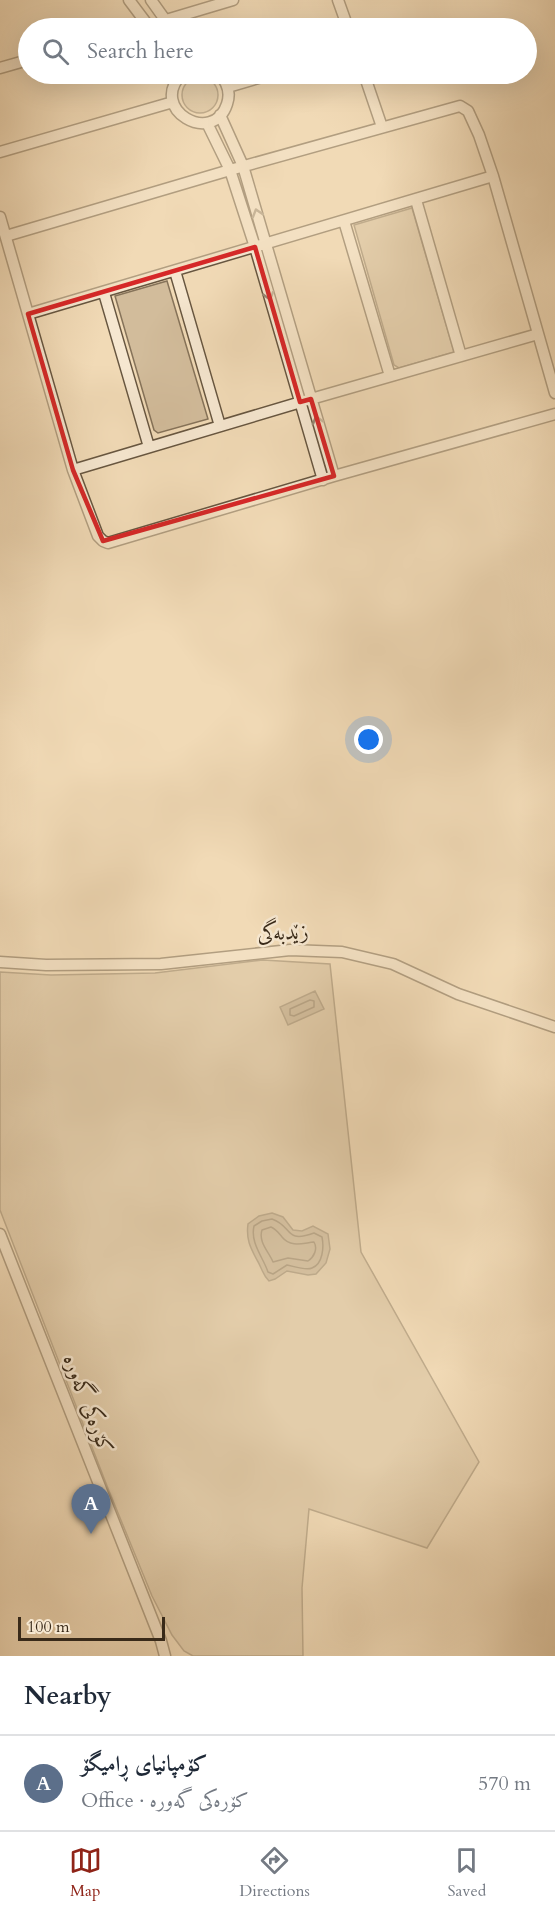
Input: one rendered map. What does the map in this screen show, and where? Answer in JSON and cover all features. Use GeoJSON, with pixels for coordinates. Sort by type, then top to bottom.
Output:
{"type":"FeatureCollection","features":[{"type":"Feature","properties":{"kind":"street"},"geometry":{"type":"LineString","coordinates":[[129,0],[142,18]]}},
{"type":"Feature","properties":{"kind":"street"},"geometry":{"type":"LineString","coordinates":[[151,0],[164,18]]}},
{"type":"Feature","properties":{"kind":"street"},"geometry":{"type":"LineString","coordinates":[[185,18],[233,0]]}},
{"type":"Feature","properties":{"kind":"street"},"geometry":{"type":"LineString","coordinates":[[338,0],[344,18]]}},
{"type":"Feature","properties":{"kind":"street"},"geometry":{"type":"LineString","coordinates":[[0,68],[18,63]]}},
{"type":"Feature","properties":{"kind":"street"},"geometry":{"type":"LineString","coordinates":[[174,84],[172,102],[179,113],[195,123],[207,123],[220,115],[227,106],[229,97],[226,84]]}},
{"type":"Feature","properties":{"kind":"street"},"geometry":{"type":"LineString","coordinates":[[228,87],[238,84]]}},
{"type":"Feature","properties":{"kind":"street"},"geometry":{"type":"LineString","coordinates":[[367,84],[382,127]]}},
{"type":"Feature","properties":{"kind":"street"},"geometry":{"type":"LineString","coordinates":[[0,152],[172,102]]}},
{"type":"Feature","properties":{"kind":"street"},"geometry":{"type":"LineString","coordinates":[[6,236],[243,166],[460,106],[468,111],[493,176],[555,393]]}},
{"type":"Feature","properties":{"kind":"street"},"geometry":{"type":"LineString","coordinates":[[220,115],[243,166],[266,244],[305,400]]}},
{"type":"Feature","properties":{"kind":"street"},"geometry":{"type":"LineString","coordinates":[[207,123],[230,170],[329,478]]}},
{"type":"Feature","properties":{"kind":"street"},"geometry":{"type":"LineString","coordinates":[[28,314],[493,176]]}},
{"type":"Feature","properties":{"kind":"street"},"geometry":{"type":"LineString","coordinates":[[416,200],[461,356]]}},
{"type":"Feature","properties":{"kind":"street"},"geometry":{"type":"LineString","coordinates":[[0,217],[73,470],[98,536],[103,542],[108,543],[555,414]]}},
{"type":"Feature","properties":{"kind":"street"},"geometry":{"type":"LineString","coordinates":[[344,221],[390,376]]}},
{"type":"Feature","properties":{"kind":"street"},"geometry":{"type":"LineString","coordinates":[[175,271],[220,426]]}},
{"type":"Feature","properties":{"kind":"street"},"geometry":{"type":"LineString","coordinates":[[104,293],[149,447]]}},
{"type":"Feature","properties":{"kind":"street"},"geometry":{"type":"LineString","coordinates":[[73,470],[305,400],[538,334]]}},
{"type":"Feature","properties":{"kind":"street","name":"زێدبەگی"},"geometry":{"type":"LineString","coordinates":[[0,962],[161,964],[290,950],[342,952],[393,964],[458,994],[555,1027]]}},
{"type":"Feature","properties":{"kind":"street","name":"کۆرەکی گەورە"},"geometry":{"type":"LineString","coordinates":[[0,1234],[165,1656]]}},
{"type":"Feature","properties":{"kind":"highlighted area"},"geometry":{"type":"Polygon","coordinates":[[[255,247],[300,402],[311,399],[334,476],[103,541],[73,470],[28,314],[255,247]]]}},
{"type":"Feature","properties":{"kind":"shaded area"},"geometry":{"type":"Polygon","coordinates":[[[186,84],[214,84],[217,88],[217,102],[207,112],[193,112],[183,102],[183,88],[186,84]]]}},
{"type":"Feature","properties":{"kind":"shaded area"},"geometry":{"type":"Polygon","coordinates":[[[412,208],[454,352],[399,368],[394,365],[354,225],[412,208]]]}},
{"type":"Feature","properties":{"kind":"shaded area"},"geometry":{"type":"Polygon","coordinates":[[[167,281],[208,419],[158,433],[154,430],[115,296],[167,281]]]}},
{"type":"Feature","properties":{"kind":"shaded area"},"geometry":{"type":"Polygon","coordinates":[[[263,960],[330,964],[361,1252],[479,1462],[427,1548],[309,1509],[302,1588],[303,1656],[193,1656],[184,1651],[172,1635],[152,1596],[0,1210],[0,972],[51,975],[155,973],[263,960]]]}},
{"type":"Feature","properties":{"kind":"water"},"geometry":{"type":"Polygon","coordinates":[[[315,991],[324,1009],[288,1025],[280,1007],[315,991]]]}},
{"type":"Feature","properties":{"kind":"water"},"geometry":{"type":"Polygon","coordinates":[[[272,1213],[283,1217],[293,1230],[302,1231],[313,1226],[328,1234],[330,1249],[326,1263],[316,1274],[308,1275],[287,1271],[269,1281],[263,1273],[248,1239],[248,1224],[259,1216],[272,1213]]]}},
{"type":"Feature","properties":{"kind":"place","name":"کۆمپانیای ڕامیگۆ"},"geometry":{"type":"Point","coordinates":[91,1534]}}]}
